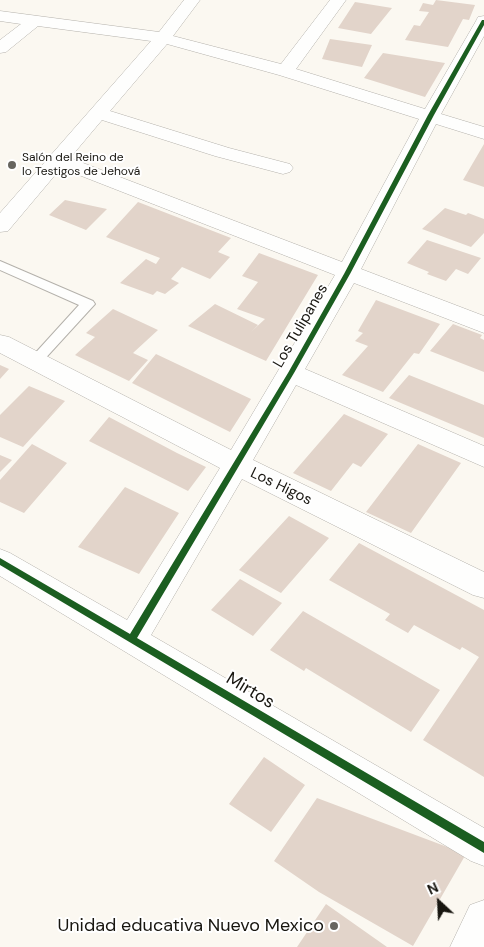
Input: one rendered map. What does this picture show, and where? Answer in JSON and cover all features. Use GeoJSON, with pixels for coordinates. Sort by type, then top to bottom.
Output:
{"type":"FeatureCollection","features":[{"type":"Feature","properties":{"kind":"street"},"geometry":{"type":"LineString","coordinates":[[0,226],[163,38],[192,0]]}},
{"type":"Feature","properties":{"kind":"street"},"geometry":{"type":"LineString","coordinates":[[284,71],[338,0]]}},
{"type":"Feature","properties":{"kind":"street"},"geometry":{"type":"LineString","coordinates":[[0,16],[163,38],[284,71],[484,133]]}},
{"type":"Feature","properties":{"kind":"street"},"geometry":{"type":"LineString","coordinates":[[0,48],[36,20]]}},
{"type":"Feature","properties":{"kind":"street","name":"Los Tulipanes"},"geometry":{"type":"LineString","coordinates":[[132,639],[347,274],[431,115],[484,21]]}},
{"type":"Feature","properties":{"kind":"street"},"geometry":{"type":"LineString","coordinates":[[98,113],[222,152],[283,168]]}},
{"type":"Feature","properties":{"kind":"street"},"geometry":{"type":"LineString","coordinates":[[57,160],[347,274],[484,325]]}},
{"type":"Feature","properties":{"kind":"street","name":"Los Higos"},"geometry":{"type":"LineString","coordinates":[[0,343],[236,464],[484,586]]}},
{"type":"Feature","properties":{"kind":"street"},"geometry":{"type":"LineString","coordinates":[[291,372],[484,457]]}},
{"type":"Feature","properties":{"kind":"street","name":"Mirtos"},"geometry":{"type":"LineString","coordinates":[[0,561],[484,848]]}},
{"type":"Feature","properties":{"kind":"street"},"geometry":{"type":"LineString","coordinates":[[468,947],[484,919]]}},
{"type":"Feature","properties":{"kind":"lane"},"geometry":{"type":"LineString","coordinates":[[0,265],[88,304],[36,360]]}},
{"type":"Feature","properties":{"kind":"building"},"geometry":{"type":"Polygon","coordinates":[[[436,0],[475,5],[469,20],[463,19],[448,47],[405,40],[414,25],[420,26],[429,12],[419,11],[423,3],[433,5],[436,0]]]}},
{"type":"Feature","properties":{"kind":"building"},"geometry":{"type":"Polygon","coordinates":[[[355,2],[392,8],[371,34],[338,28],[355,2]]]}},
{"type":"Feature","properties":{"kind":"building"},"geometry":{"type":"Polygon","coordinates":[[[330,39],[372,45],[362,67],[322,59],[330,39]]]}},
{"type":"Feature","properties":{"kind":"building"},"geometry":{"type":"Polygon","coordinates":[[[383,53],[445,63],[425,97],[364,78],[383,53]]]}},
{"type":"Feature","properties":{"kind":"building"},"geometry":{"type":"Polygon","coordinates":[[[484,144],[484,187],[463,180],[484,144]]]}},
{"type":"Feature","properties":{"kind":"building"},"geometry":{"type":"Polygon","coordinates":[[[65,200],[107,209],[86,230],[49,215],[65,200]]]}},
{"type":"Feature","properties":{"kind":"building"},"geometry":{"type":"Polygon","coordinates":[[[138,202],[231,238],[218,252],[230,257],[210,279],[182,267],[171,279],[179,283],[165,294],[157,291],[153,295],[120,283],[146,259],[156,264],[160,258],[106,237],[138,202]]]}},
{"type":"Feature","properties":{"kind":"building"},"geometry":{"type":"Polygon","coordinates":[[[445,208],[484,219],[484,233],[471,247],[422,229],[445,208]]]}},
{"type":"Feature","properties":{"kind":"building"},"geometry":{"type":"Polygon","coordinates":[[[427,240],[481,258],[468,274],[456,269],[446,281],[427,274],[429,272],[407,263],[427,240]]]}},
{"type":"Feature","properties":{"kind":"building"},"geometry":{"type":"Polygon","coordinates":[[[259,253],[318,275],[266,361],[188,326],[215,304],[258,325],[251,332],[265,319],[237,309],[258,282],[242,276],[259,253]]]}},
{"type":"Feature","properties":{"kind":"building"},"geometry":{"type":"Polygon","coordinates":[[[376,300],[440,324],[419,354],[414,353],[383,392],[342,375],[368,346],[355,341],[363,333],[358,331],[376,300]]]}},
{"type":"Feature","properties":{"kind":"building"},"geometry":{"type":"Polygon","coordinates":[[[113,309],[158,330],[133,353],[148,360],[129,381],[75,355],[95,337],[86,333],[113,309]]]}},
{"type":"Feature","properties":{"kind":"building"},"geometry":{"type":"Polygon","coordinates":[[[453,324],[482,335],[480,338],[484,340],[484,372],[430,351],[453,324]]]}},
{"type":"Feature","properties":{"kind":"building"},"geometry":{"type":"Polygon","coordinates":[[[156,354],[251,399],[230,432],[132,383],[156,354]]]}},
{"type":"Feature","properties":{"kind":"building"},"geometry":{"type":"Polygon","coordinates":[[[0,365],[9,369],[0,379],[0,365]]]}},
{"type":"Feature","properties":{"kind":"building"},"geometry":{"type":"Polygon","coordinates":[[[409,375],[484,405],[484,438],[389,398],[409,375]]]}},
{"type":"Feature","properties":{"kind":"building"},"geometry":{"type":"Polygon","coordinates":[[[29,386],[65,401],[23,447],[0,437],[0,415],[29,386]]]}},
{"type":"Feature","properties":{"kind":"building"},"geometry":{"type":"Polygon","coordinates":[[[344,414],[388,434],[361,467],[353,463],[331,491],[293,473],[344,414]]]}},
{"type":"Feature","properties":{"kind":"building"},"geometry":{"type":"Polygon","coordinates":[[[109,417],[206,467],[188,491],[89,441],[109,417]]]}},
{"type":"Feature","properties":{"kind":"building"},"geometry":{"type":"Polygon","coordinates":[[[32,444],[67,463],[24,513],[0,502],[0,480],[32,444]]]}},
{"type":"Feature","properties":{"kind":"building"},"geometry":{"type":"Polygon","coordinates":[[[418,444],[461,463],[411,533],[366,512],[418,444]]]}},
{"type":"Feature","properties":{"kind":"building"},"geometry":{"type":"Polygon","coordinates":[[[0,455],[12,460],[0,472],[0,455]]]}},
{"type":"Feature","properties":{"kind":"building"},"geometry":{"type":"Polygon","coordinates":[[[125,487],[179,513],[139,574],[78,547],[125,487]]]}},
{"type":"Feature","properties":{"kind":"building"},"geometry":{"type":"Polygon","coordinates":[[[289,516],[329,538],[281,593],[239,570],[289,516]]]}},
{"type":"Feature","properties":{"kind":"building"},"geometry":{"type":"Polygon","coordinates":[[[359,543],[484,610],[484,777],[423,740],[479,657],[462,647],[460,650],[414,625],[408,633],[385,620],[390,614],[329,580],[359,543]]]}},
{"type":"Feature","properties":{"kind":"building"},"geometry":{"type":"Polygon","coordinates":[[[240,579],[282,603],[253,636],[211,610],[240,579]]]}},
{"type":"Feature","properties":{"kind":"building"},"geometry":{"type":"Polygon","coordinates":[[[303,611],[440,690],[411,732],[306,668],[304,671],[270,650],[303,611]]]}},
{"type":"Feature","properties":{"kind":"building"},"geometry":{"type":"Polygon","coordinates":[[[264,757],[305,785],[271,832],[229,804],[264,757]]]}},
{"type":"Feature","properties":{"kind":"building"},"geometry":{"type":"Polygon","coordinates":[[[317,798],[466,854],[413,946],[319,892],[274,861],[317,798]]]}},
{"type":"Feature","properties":{"kind":"building","name":"Unidad educativa Nuevo Mexico"},"geometry":{"type":"Polygon","coordinates":[[[326,904],[387,947],[297,947],[326,904]]]}},
{"type":"Feature","properties":{"kind":"cycle path"},"geometry":{"type":"LineString","coordinates":[[132,639],[291,373],[347,274],[431,115],[484,21]]}},
{"type":"Feature","properties":{"kind":"cycle path"},"geometry":{"type":"LineString","coordinates":[[0,561],[484,848]]}},
{"type":"Feature","properties":{"kind":"place","name":"Salón del Reino de lo Testigos de Jehová"},"geometry":{"type":"Point","coordinates":[12,165]}},
{"type":"Feature","properties":{"kind":"place","name":"Unidad educativa Nuevo Mexico"},"geometry":{"type":"Point","coordinates":[334,926]}}]}
